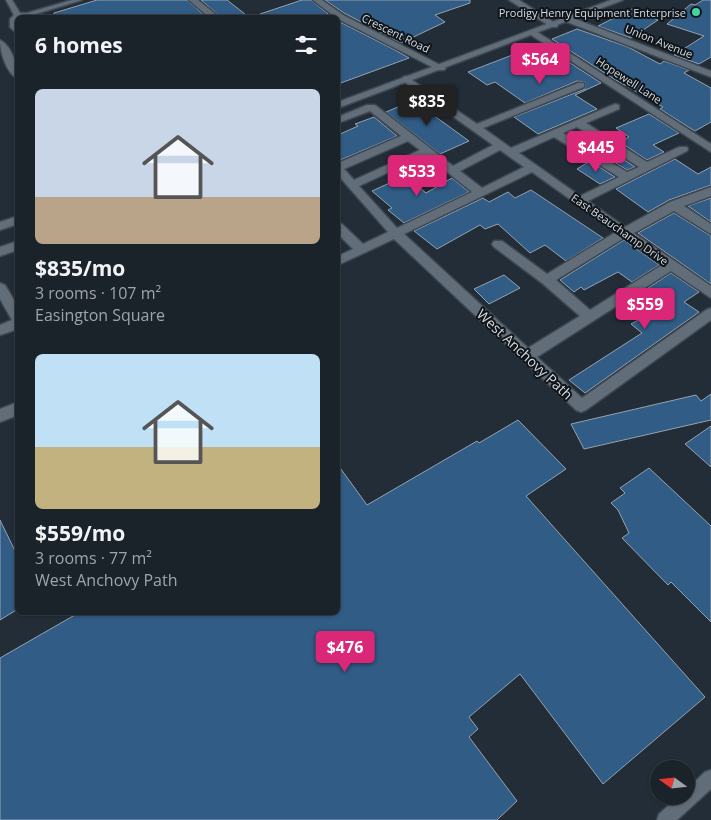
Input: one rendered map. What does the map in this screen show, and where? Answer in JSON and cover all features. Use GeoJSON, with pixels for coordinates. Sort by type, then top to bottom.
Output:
{"type":"FeatureCollection","features":[{"type":"Feature","properties":{"kind":"street"},"geometry":{"type":"LineString","coordinates":[[193,0],[212,15]]}},
{"type":"Feature","properties":{"kind":"street","name":"Crescent Road"},"geometry":{"type":"LineString","coordinates":[[317,0],[337,15]]}},
{"type":"Feature","properties":{"kind":"street"},"geometry":{"type":"LineString","coordinates":[[513,0],[554,25]]}},
{"type":"Feature","properties":{"kind":"street"},"geometry":{"type":"LineString","coordinates":[[340,104],[406,79],[442,68],[618,0]]}},
{"type":"Feature","properties":{"kind":"street","name":"Crescent Road"},"geometry":{"type":"LineString","coordinates":[[340,17],[442,68]]}},
{"type":"Feature","properties":{"kind":"street","name":"Union Avenue"},"geometry":{"type":"LineString","coordinates":[[570,20],[711,74]]}},
{"type":"Feature","properties":{"kind":"street","name":"Hopewell Lane"},"geometry":{"type":"LineString","coordinates":[[534,33],[711,149]]}},
{"type":"Feature","properties":{"kind":"street"},"geometry":{"type":"LineString","coordinates":[[0,43],[15,70]]}},
{"type":"Feature","properties":{"kind":"street","name":"East Beauchamp Drive"},"geometry":{"type":"LineString","coordinates":[[406,79],[711,292]]}},
{"type":"Feature","properties":{"kind":"street"},"geometry":{"type":"LineString","coordinates":[[475,128],[581,85]]}},
{"type":"Feature","properties":{"kind":"street"},"geometry":{"type":"LineString","coordinates":[[340,119],[371,107],[481,193]]}},
{"type":"Feature","properties":{"kind":"street"},"geometry":{"type":"LineString","coordinates":[[452,170],[506,149],[555,133],[615,107]]}},
{"type":"Feature","properties":{"kind":"street"},"geometry":{"type":"LineString","coordinates":[[578,124],[647,167]]}},
{"type":"Feature","properties":{"kind":"street"},"geometry":{"type":"LineString","coordinates":[[555,133],[627,177]]}},
{"type":"Feature","properties":{"kind":"street"},"geometry":{"type":"LineString","coordinates":[[340,167],[408,137]]}},
{"type":"Feature","properties":{"kind":"street"},"geometry":{"type":"LineString","coordinates":[[579,201],[683,149]]}},
{"type":"Feature","properties":{"kind":"street"},"geometry":{"type":"LineString","coordinates":[[351,185],[428,151]]}},
{"type":"Feature","properties":{"kind":"street"},"geometry":{"type":"LineString","coordinates":[[340,260],[532,168]]}},
{"type":"Feature","properties":{"kind":"street","name":"West Anchovy Path"},"geometry":{"type":"LineString","coordinates":[[340,171],[396,234],[581,406],[711,313]]}},
{"type":"Feature","properties":{"kind":"street"},"geometry":{"type":"LineString","coordinates":[[547,280],[625,232],[674,205],[698,198],[711,191]]}},
{"type":"Feature","properties":{"kind":"street"},"geometry":{"type":"LineString","coordinates":[[698,198],[711,206]]}},
{"type":"Feature","properties":{"kind":"street"},"geometry":{"type":"LineString","coordinates":[[674,205],[711,230]]}},
{"type":"Feature","properties":{"kind":"street"},"geometry":{"type":"LineString","coordinates":[[0,226],[15,221]]}},
{"type":"Feature","properties":{"kind":"street"},"geometry":{"type":"LineString","coordinates":[[340,229],[361,250]]}},
{"type":"Feature","properties":{"kind":"street"},"geometry":{"type":"LineString","coordinates":[[498,244],[547,280],[590,317]]}},
{"type":"Feature","properties":{"kind":"street"},"geometry":{"type":"LineString","coordinates":[[0,252],[15,246]]}},
{"type":"Feature","properties":{"kind":"street"},"geometry":{"type":"LineString","coordinates":[[527,356],[672,265]]}},
{"type":"Feature","properties":{"kind":"street"},"geometry":{"type":"LineString","coordinates":[[0,288],[15,316]]}},
{"type":"Feature","properties":{"kind":"street"},"geometry":{"type":"LineString","coordinates":[[0,330],[15,322]]}},
{"type":"Feature","properties":{"kind":"street"},"geometry":{"type":"LineString","coordinates":[[0,416],[15,409]]}},
{"type":"Feature","properties":{"kind":"lane"},"geometry":{"type":"LineString","coordinates":[[19,0],[10,1],[18,15],[79,0]]}},
{"type":"Feature","properties":{"kind":"lane"},"geometry":{"type":"LineString","coordinates":[[15,17],[13,19],[13,27],[15,30]]}},
{"type":"Feature","properties":{"kind":"lane"},"geometry":{"type":"LineString","coordinates":[[665,820],[711,778]]}},
{"type":"Feature","properties":{"kind":"building"},"geometry":{"type":"Polygon","coordinates":[[[97,0],[187,0],[204,15],[54,15],[54,13],[97,0]]]}},
{"type":"Feature","properties":{"kind":"building"},"geometry":{"type":"Polygon","coordinates":[[[201,0],[227,0],[246,15],[218,15],[201,0]]]}},
{"type":"Feature","properties":{"kind":"building"},"geometry":{"type":"Polygon","coordinates":[[[302,0],[311,0],[329,15],[260,15],[302,0]]]}},
{"type":"Feature","properties":{"kind":"building"},"geometry":{"type":"Polygon","coordinates":[[[325,0],[470,0],[470,3],[435,15],[445,22],[401,43],[344,13],[325,0]]]}},
{"type":"Feature","properties":{"kind":"building"},"geometry":{"type":"Polygon","coordinates":[[[703,0],[711,0],[711,57],[699,64],[674,55],[704,36],[667,24],[691,4],[695,5],[703,0]]]}},
{"type":"Feature","properties":{"kind":"building"},"geometry":{"type":"Polygon","coordinates":[[[632,9],[658,20],[631,38],[598,26],[632,9]]]}},
{"type":"Feature","properties":{"kind":"building"},"geometry":{"type":"Polygon","coordinates":[[[340,22],[395,50],[409,58],[340,83],[340,22]]]}},
{"type":"Feature","properties":{"kind":"building"},"geometry":{"type":"Polygon","coordinates":[[[577,29],[628,47],[660,64],[664,61],[689,70],[684,73],[711,88],[711,122],[695,131],[660,109],[663,107],[614,79],[552,39],[577,29]]]}},
{"type":"Feature","properties":{"kind":"building"},"geometry":{"type":"Polygon","coordinates":[[[541,44],[601,83],[575,95],[597,109],[538,134],[514,117],[585,89],[585,82],[577,81],[525,103],[495,82],[487,85],[468,72],[541,44]]]}},
{"type":"Feature","properties":{"kind":"building"},"geometry":{"type":"Polygon","coordinates":[[[412,101],[469,141],[440,154],[386,112],[412,101]]]}},
{"type":"Feature","properties":{"kind":"building"},"geometry":{"type":"Polygon","coordinates":[[[649,114],[679,133],[653,145],[664,152],[647,160],[620,142],[629,137],[616,128],[649,114]]]}},
{"type":"Feature","properties":{"kind":"building"},"geometry":{"type":"Polygon","coordinates":[[[374,117],[397,136],[340,160],[340,134],[358,126],[355,124],[374,117]]]}},
{"type":"Feature","properties":{"kind":"building"},"geometry":{"type":"Polygon","coordinates":[[[609,150],[635,167],[627,170],[601,154],[609,150]]]}},
{"type":"Feature","properties":{"kind":"building"},"geometry":{"type":"Polygon","coordinates":[[[675,159],[698,174],[711,167],[711,185],[669,200],[648,212],[616,189],[675,159]]]}},
{"type":"Feature","properties":{"kind":"building"},"geometry":{"type":"Polygon","coordinates":[[[590,161],[615,177],[600,184],[577,169],[590,161]]]}},
{"type":"Feature","properties":{"kind":"building"},"geometry":{"type":"Polygon","coordinates":[[[405,176],[426,193],[452,178],[469,192],[404,223],[388,210],[392,208],[372,191],[405,176]]]}},
{"type":"Feature","properties":{"kind":"building"},"geometry":{"type":"Polygon","coordinates":[[[531,190],[603,238],[566,261],[545,245],[530,253],[498,224],[485,229],[480,225],[437,249],[414,231],[483,198],[489,202],[508,192],[515,198],[531,190]]]}},
{"type":"Feature","properties":{"kind":"building"},"geometry":{"type":"Polygon","coordinates":[[[711,198],[711,222],[688,206],[711,198]]]}},
{"type":"Feature","properties":{"kind":"building"},"geometry":{"type":"Polygon","coordinates":[[[674,213],[711,236],[711,284],[638,233],[674,213]]]}},
{"type":"Feature","properties":{"kind":"building"},"geometry":{"type":"Polygon","coordinates":[[[624,240],[659,265],[632,282],[618,272],[584,290],[581,287],[574,292],[560,280],[624,240]]]}},
{"type":"Feature","properties":{"kind":"building"},"geometry":{"type":"Polygon","coordinates":[[[671,273],[699,292],[684,302],[699,312],[585,393],[569,380],[642,333],[631,324],[651,313],[649,311],[662,302],[645,290],[671,273]]]}},
{"type":"Feature","properties":{"kind":"building"},"geometry":{"type":"Polygon","coordinates":[[[504,275],[520,288],[489,304],[474,289],[504,275]]]}},
{"type":"Feature","properties":{"kind":"building"},"geometry":{"type":"Polygon","coordinates":[[[711,394],[711,420],[584,449],[571,424],[696,395],[701,401],[711,394]]]}},
{"type":"Feature","properties":{"kind":"building"},"geometry":{"type":"Polygon","coordinates":[[[518,420],[566,469],[526,496],[705,697],[603,784],[520,674],[469,717],[478,729],[469,737],[517,801],[497,820],[0,820],[0,658],[75,615],[340,615],[340,468],[367,505],[477,441],[479,443],[518,420]]]}},
{"type":"Feature","properties":{"kind":"building"},"geometry":{"type":"Polygon","coordinates":[[[711,426],[711,467],[685,444],[711,426]]]}},
{"type":"Feature","properties":{"kind":"building"},"geometry":{"type":"Polygon","coordinates":[[[649,468],[711,526],[711,622],[671,582],[668,585],[622,538],[629,533],[618,510],[611,503],[625,493],[620,488],[649,468]]]}},
{"type":"Feature","properties":{"kind":"building"},"geometry":{"type":"Polygon","coordinates":[[[0,520],[15,551],[15,611],[0,620],[0,520]]]}},
{"type":"Feature","properties":{"kind":"place","name":"Prodigy Henry Equipment Enterprise"},"geometry":{"type":"Point","coordinates":[696,12]}}]}
